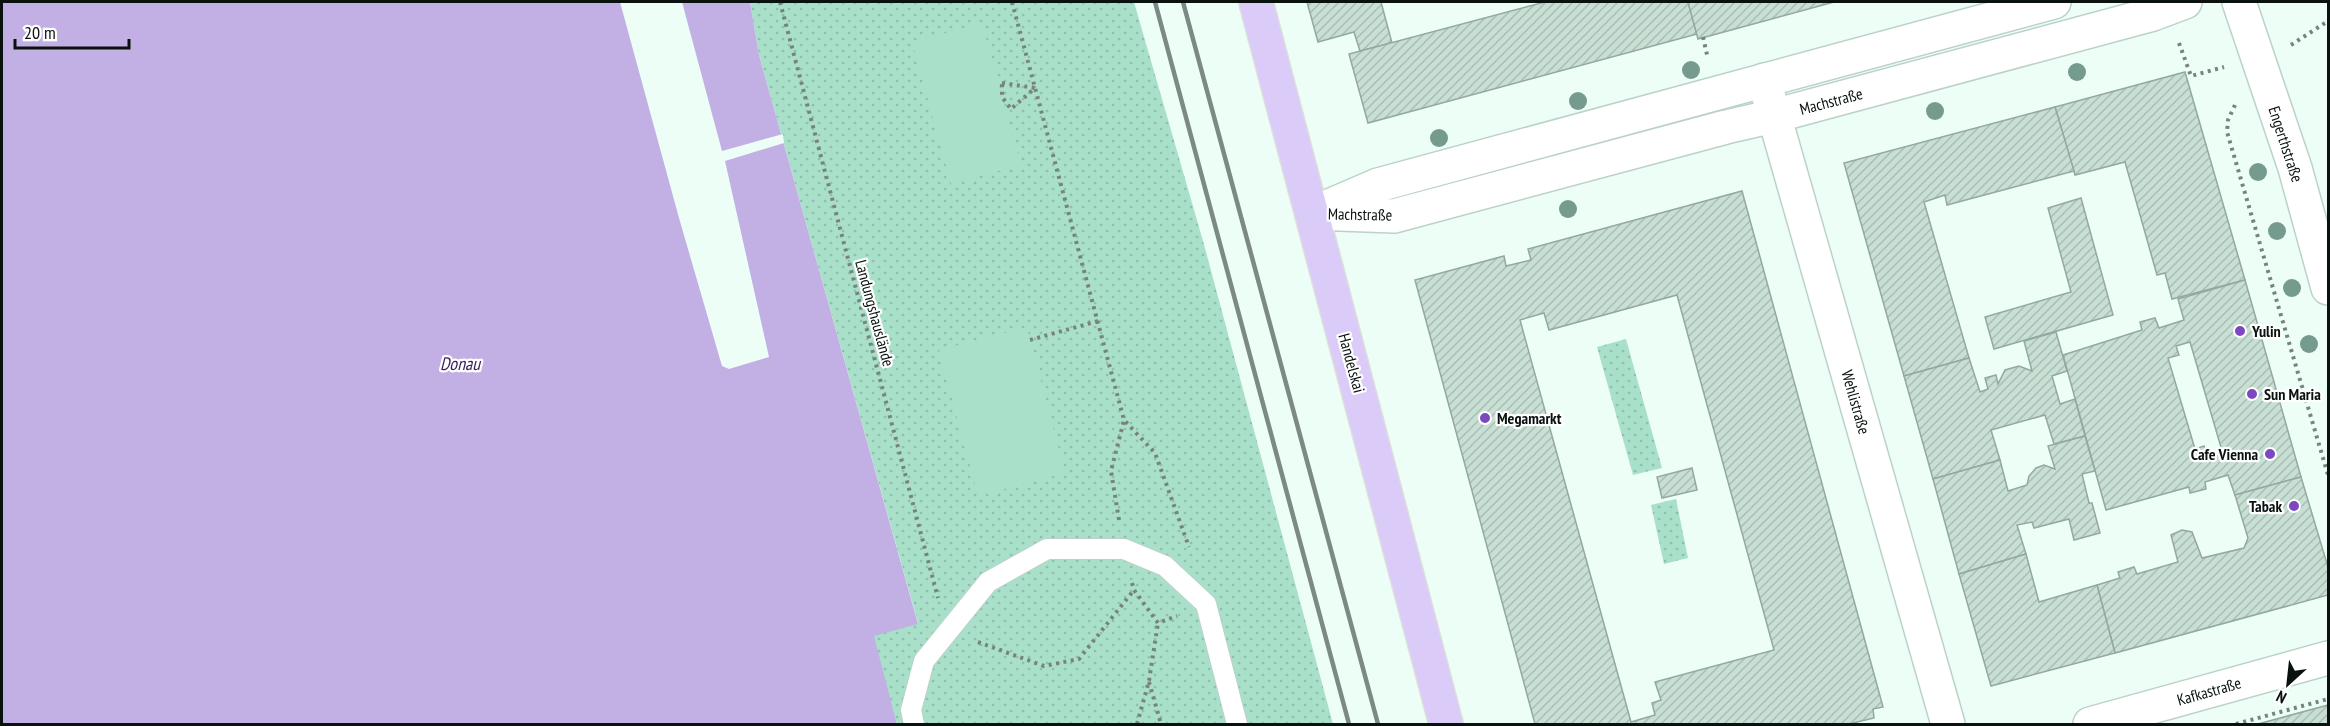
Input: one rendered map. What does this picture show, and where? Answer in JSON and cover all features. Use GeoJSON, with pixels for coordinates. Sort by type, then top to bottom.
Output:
{"type":"FeatureCollection","features":[{"type":"Feature","properties":{"kind":"main road","name":"Handelskai"},"geometry":{"type":"LineString","coordinates":[[1256,2],[1446,724]]}},
{"type":"Feature","properties":{"kind":"main road","name":"Machstraße"},"geometry":{"type":"LineString","coordinates":[[1313,213],[1378,185],[2054,2]]}},
{"type":"Feature","properties":{"kind":"main road","name":"Machstraße"},"geometry":{"type":"LineString","coordinates":[[1313,213],[1394,216],[2153,14],[2185,2]]}},
{"type":"Feature","properties":{"kind":"main road","name":"Engerthstraße"},"geometry":{"type":"LineString","coordinates":[[2239,2],[2295,168],[2328,288]]}},
{"type":"Feature","properties":{"kind":"main road","name":"Wehlistraße"},"geometry":{"type":"LineString","coordinates":[[1764,80],[1948,724]]}},
{"type":"Feature","properties":{"kind":"main road","name":"Kafkastraße"},"geometry":{"type":"LineString","coordinates":[[2090,724],[2328,657]]}},
{"type":"Feature","properties":{"kind":"lane"},"geometry":{"type":"LineString","coordinates":[[914,724],[910,710],[924,661],[988,582],[1047,549],[1124,549],[1165,566],[1206,604],[1237,724]]}},
{"type":"Feature","properties":{"kind":"path","name":"Landungshauslände"},"geometry":{"type":"LineString","coordinates":[[780,2],[947,631]]}},
{"type":"Feature","properties":{"kind":"path"},"geometry":{"type":"LineString","coordinates":[[1012,2],[1124,420],[1155,453],[1190,550]]}},
{"type":"Feature","properties":{"kind":"path"},"geometry":{"type":"LineString","coordinates":[[2283,50],[2328,21]]}},
{"type":"Feature","properties":{"kind":"path"},"geometry":{"type":"LineString","coordinates":[[2176,34],[2191,76],[2228,66]]}},
{"type":"Feature","properties":{"kind":"path"},"geometry":{"type":"LineString","coordinates":[[1002,83],[1035,88],[1011,109],[1002,97],[1002,83]]}},
{"type":"Feature","properties":{"kind":"path"},"geometry":{"type":"LineString","coordinates":[[2235,102],[2228,120],[2227,132],[2328,475]]}},
{"type":"Feature","properties":{"kind":"path"},"geometry":{"type":"LineString","coordinates":[[1030,340],[1098,321]]}},
{"type":"Feature","properties":{"kind":"path"},"geometry":{"type":"LineString","coordinates":[[947,631],[1044,666],[1079,659],[1134,590]]}},
{"type":"Feature","properties":{"kind":"path"},"geometry":{"type":"LineString","coordinates":[[1137,724],[1149,681],[1158,623]]}},
{"type":"Feature","properties":{"kind":"path"},"geometry":{"type":"LineString","coordinates":[[1149,681],[1161,724]]}},
{"type":"Feature","properties":{"kind":"path"},"geometry":{"type":"LineString","coordinates":[[2236,724],[2328,699]]}},
{"type":"Feature","properties":{"kind":"green space"},"geometry":{"type":"Polygon","coordinates":[[[750,2],[1134,2],[1203,241],[1333,724],[897,724],[873,635],[918,623],[759,55],[750,2]]]}},
{"type":"Feature","properties":{"kind":"green space"},"geometry":{"type":"Polygon","coordinates":[[[982,23],[1021,165],[951,184],[912,42],[982,23]]]}},
{"type":"Feature","properties":{"kind":"green space"},"geometry":{"type":"Polygon","coordinates":[[[1027,327],[1065,473],[978,496],[939,350],[1027,327]]]}},
{"type":"Feature","properties":{"kind":"green space"},"geometry":{"type":"Polygon","coordinates":[[[1626,339],[1662,468],[1633,475],[1597,347],[1626,339]]]}},
{"type":"Feature","properties":{"kind":"green space"},"geometry":{"type":"Polygon","coordinates":[[[1676,499],[1688,558],[1664,564],[1651,505],[1676,499]]]}},
{"type":"Feature","properties":{"kind":"water","name":"Donau"},"geometry":{"type":"Polygon","coordinates":[[[2,2],[750,2],[759,55],[918,624],[874,636],[897,724],[2,724],[2,2]]]}},
{"type":"Feature","properties":{"kind":"pier"},"geometry":{"type":"Polygon","coordinates":[[[620,2],[682,2],[722,151],[783,134],[784,143],[725,161],[769,357],[729,369],[722,366],[620,2]]]}},
{"type":"Feature","properties":{"kind":"building"},"geometry":{"type":"Polygon","coordinates":[[[1307,2],[1381,2],[1392,43],[1360,51],[1354,32],[1318,42],[1307,2]]]}},
{"type":"Feature","properties":{"kind":"building"},"geometry":{"type":"Polygon","coordinates":[[[1545,2],[1688,2],[1697,34],[1368,123],[1349,54],[1545,2]]]}},
{"type":"Feature","properties":{"kind":"building"},"geometry":{"type":"Polygon","coordinates":[[[1688,2],[1834,2],[1698,39],[1688,2]]]}},
{"type":"Feature","properties":{"kind":"building"},"geometry":{"type":"Polygon","coordinates":[[[2185,72],[2245,280],[2172,299],[2165,273],[2157,275],[2125,162],[2075,175],[2055,107],[2185,72]]]}},
{"type":"Feature","properties":{"kind":"building"},"geometry":{"type":"Polygon","coordinates":[[[2055,107],[2074,171],[1947,205],[1945,195],[1924,202],[1969,358],[1904,376],[1844,163],[2055,107]]]}},
{"type":"Feature","properties":{"kind":"building"},"geometry":{"type":"Polygon","coordinates":[[[1742,191],[1883,707],[1873,709],[1874,718],[1849,724],[1535,724],[1415,280],[1504,256],[1506,266],[1531,260],[1528,249],[1742,191]],[[1677,295],[1549,330],[1544,313],[1520,320],[1631,722],[1655,715],[1652,703],[1661,700],[1655,682],[1774,650],[1677,295]]]}},
{"type":"Feature","properties":{"kind":"building"},"geometry":{"type":"Polygon","coordinates":[[[2081,198],[2113,315],[1994,349],[1985,317],[2071,292],[2048,208],[2081,198]]]}},
{"type":"Feature","properties":{"kind":"building"},"geometry":{"type":"Polygon","coordinates":[[[2245,280],[2301,477],[2235,495],[2228,475],[2205,482],[2206,489],[2190,493],[2189,487],[2106,510],[2063,355],[2142,330],[2140,322],[2155,318],[2159,328],[2184,320],[2178,299],[2245,280]],[[2190,342],[2176,346],[2179,355],[2168,358],[2195,449],[2204,446],[2208,458],[2223,454],[2190,342]]]}},
{"type":"Feature","properties":{"kind":"building"},"geometry":{"type":"Polygon","coordinates":[[[2056,332],[2067,371],[2052,376],[2060,404],[2075,399],[2085,436],[2054,444],[2045,415],[1991,430],[2000,460],[1933,479],[1904,376],[1969,358],[1980,392],[1988,389],[1985,378],[1996,375],[1998,384],[2005,370],[2019,366],[2032,371],[2024,341],[2056,332]]]}},
{"type":"Feature","properties":{"kind":"building"},"geometry":{"type":"Polygon","coordinates":[[[2085,436],[2095,471],[2082,474],[2100,533],[2074,540],[2069,519],[2034,528],[2032,522],[2017,525],[2026,554],[1959,574],[1933,479],[2000,460],[2008,491],[2027,485],[2029,476],[2036,468],[2044,465],[2055,469],[2048,446],[2085,436]]]}},
{"type":"Feature","properties":{"kind":"building"},"geometry":{"type":"Polygon","coordinates":[[[1692,468],[1697,490],[1662,498],[1657,477],[1692,468]]]}},
{"type":"Feature","properties":{"kind":"building"},"geometry":{"type":"Polygon","coordinates":[[[2301,477],[2328,567],[2328,595],[2115,653],[2097,585],[2120,578],[2118,572],[2134,567],[2137,574],[2178,562],[2171,535],[2182,530],[2192,532],[2202,558],[2244,548],[2248,538],[2235,495],[2301,477]]]}},
{"type":"Feature","properties":{"kind":"building"},"geometry":{"type":"Polygon","coordinates":[[[2026,554],[2039,602],[2097,585],[2115,653],[1991,686],[1959,574],[2026,554]]]}},
{"type":"Feature","properties":{"kind":"building"},"geometry":{"type":"Polygon","coordinates":[[[2328,705],[2328,724],[2258,724],[2328,705]]]}},
{"type":"Feature","properties":{"kind":"railway"},"geometry":{"type":"LineString","coordinates":[[1155,2],[1349,724]]}},
{"type":"Feature","properties":{"kind":"railway"},"geometry":{"type":"LineString","coordinates":[[1183,2],[1378,724]]}},
{"type":"Feature","properties":{"kind":"place","name":"Yulin"},"geometry":{"type":"Point","coordinates":[2240,331]}},
{"type":"Feature","properties":{"kind":"place","name":"Sun Maria"},"geometry":{"type":"Point","coordinates":[2252,394]}},
{"type":"Feature","properties":{"kind":"place","name":"Megamarkt"},"geometry":{"type":"Point","coordinates":[1485,418]}},
{"type":"Feature","properties":{"kind":"place","name":"Cafe Vienna"},"geometry":{"type":"Point","coordinates":[2270,454]}},
{"type":"Feature","properties":{"kind":"place","name":"Tabak"},"geometry":{"type":"Point","coordinates":[2294,506]}}]}
